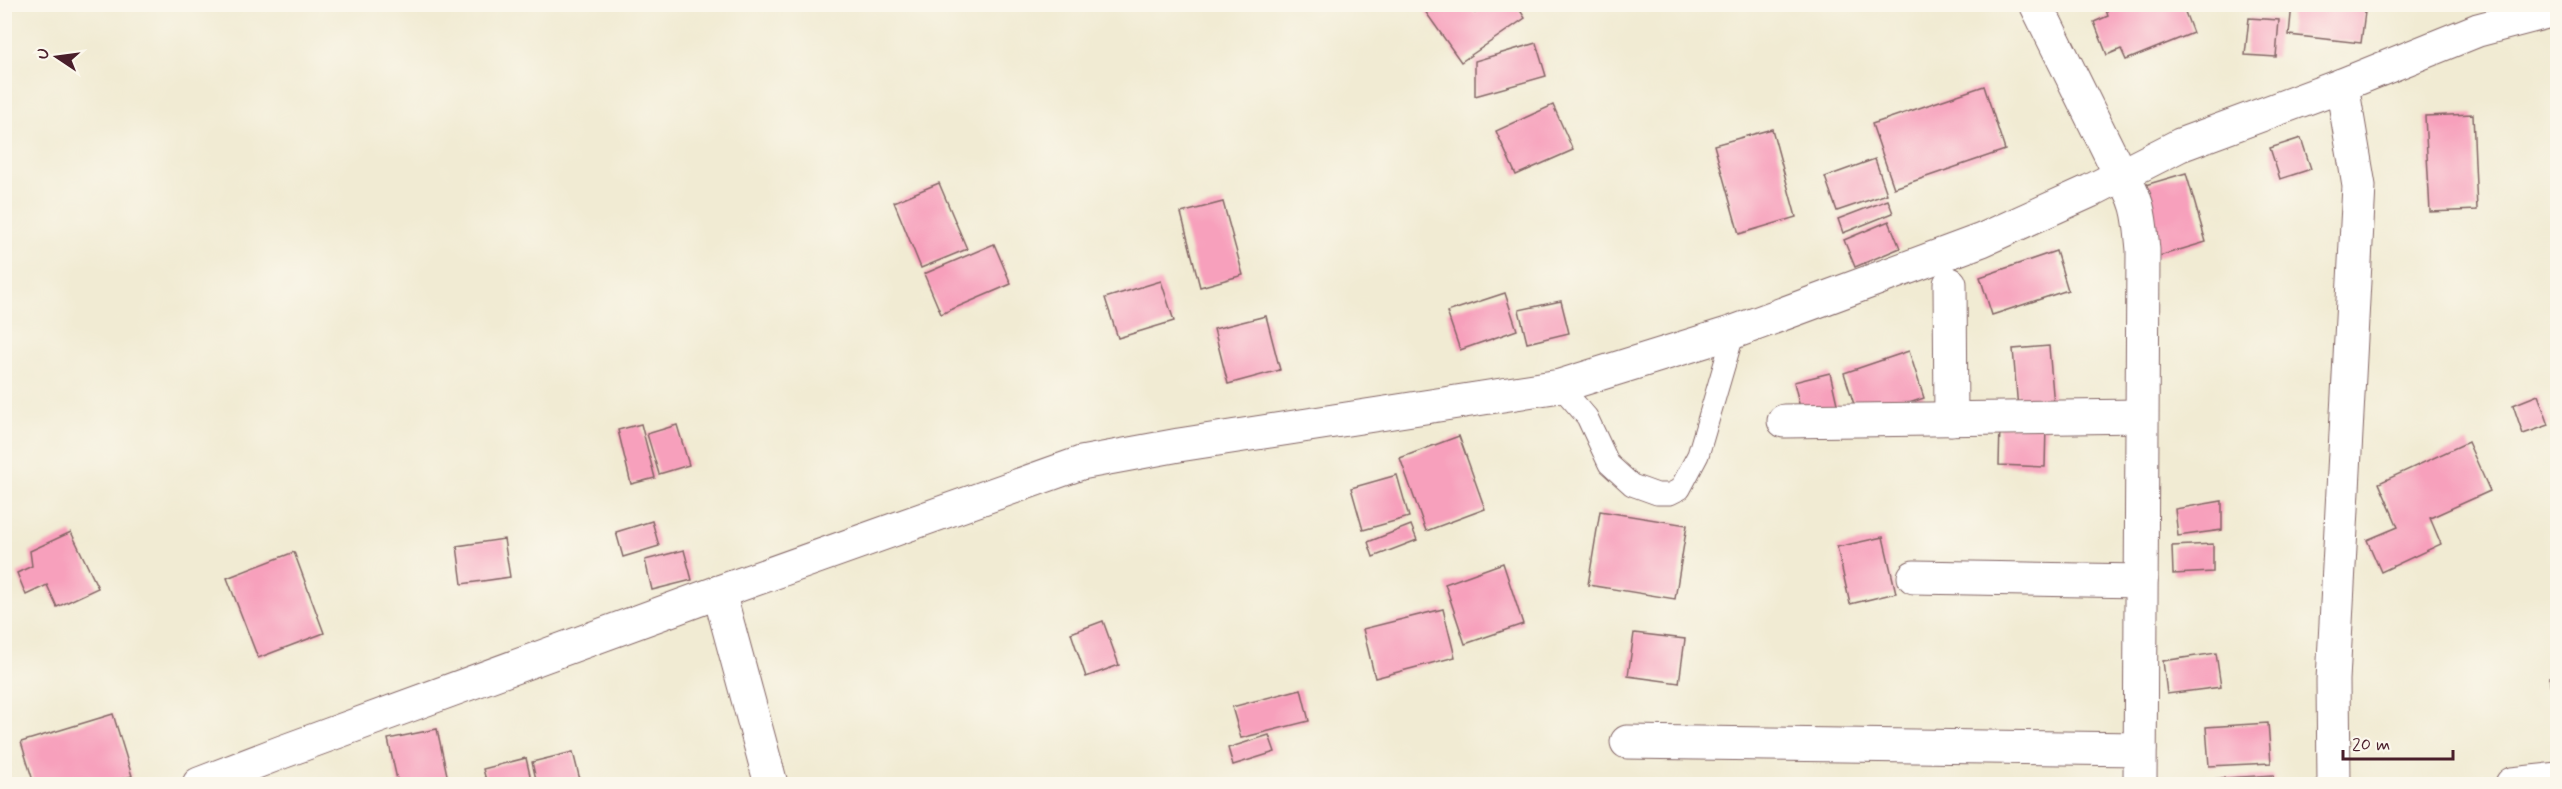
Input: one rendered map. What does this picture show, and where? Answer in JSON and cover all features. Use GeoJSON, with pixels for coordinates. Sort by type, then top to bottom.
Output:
{"type":"FeatureCollection","features":[{"type":"Feature","properties":{"kind":"street"},"geometry":{"type":"LineString","coordinates":[[2036,4],[2120,174],[2138,204],[2142,250],[2140,784]]}},
{"type":"Feature","properties":{"kind":"street"},"geometry":{"type":"LineString","coordinates":[[199,784],[719,592],[1081,463],[1293,427],[1560,386],[1734,332],[1982,240],[2090,191],[2180,145],[2342,85],[2478,30],[2558,9]]}},
{"type":"Feature","properties":{"kind":"street"},"geometry":{"type":"LineString","coordinates":[[2334,784],[2333,680],[2359,186],[2342,85]]}},
{"type":"Feature","properties":{"kind":"street"},"geometry":{"type":"LineString","coordinates":[[1950,284],[1951,419]]}},
{"type":"Feature","properties":{"kind":"street"},"geometry":{"type":"LineString","coordinates":[[1784,421],[2141,416]]}},
{"type":"Feature","properties":{"kind":"street"},"geometry":{"type":"LineString","coordinates":[[1914,576],[2141,581]]}},
{"type":"Feature","properties":{"kind":"street"},"geometry":{"type":"LineString","coordinates":[[719,592],[771,784]]}},
{"type":"Feature","properties":{"kind":"street"},"geometry":{"type":"LineString","coordinates":[[1627,742],[2140,749]]}},
{"type":"Feature","properties":{"kind":"street"},"geometry":{"type":"LineString","coordinates":[[2512,784],[2558,779]]}},
{"type":"Feature","properties":{"kind":"lane"},"geometry":{"type":"LineString","coordinates":[[1560,386],[1587,417],[1609,464],[1632,485],[1657,494],[1670,494],[1680,489],[1698,455],[1734,332]]}},
{"type":"Feature","properties":{"kind":"building"},"geometry":{"type":"Polygon","coordinates":[[[1420,4],[1469,4],[1475,13],[1487,4],[1516,4],[1525,18],[1461,62],[1420,4]]]}},
{"type":"Feature","properties":{"kind":"building"},"geometry":{"type":"Polygon","coordinates":[[[2104,4],[2182,4],[2193,33],[2126,60],[2121,49],[2107,55],[2094,22],[2108,16],[2104,4]]]}},
{"type":"Feature","properties":{"kind":"building"},"geometry":{"type":"Polygon","coordinates":[[[2292,4],[2366,4],[2361,43],[2289,35],[2292,4]]]}},
{"type":"Feature","properties":{"kind":"building"},"geometry":{"type":"Polygon","coordinates":[[[2249,18],[2279,20],[2276,57],[2245,55],[2249,18]]]}},
{"type":"Feature","properties":{"kind":"building"},"geometry":{"type":"Polygon","coordinates":[[[1536,43],[1546,76],[1475,96],[1475,61],[1536,43]]]}},
{"type":"Feature","properties":{"kind":"building"},"geometry":{"type":"Polygon","coordinates":[[[1984,86],[2005,150],[1894,188],[1872,124],[1984,86]]]}},
{"type":"Feature","properties":{"kind":"building"},"geometry":{"type":"Polygon","coordinates":[[[1553,105],[1573,150],[1516,175],[1496,131],[1553,105]]]}},
{"type":"Feature","properties":{"kind":"building"},"geometry":{"type":"Polygon","coordinates":[[[2473,114],[2477,210],[2430,212],[2425,116],[2473,114]]]}},
{"type":"Feature","properties":{"kind":"building"},"geometry":{"type":"Polygon","coordinates":[[[1772,129],[1796,217],[1739,234],[1714,145],[1772,129]]]}},
{"type":"Feature","properties":{"kind":"building"},"geometry":{"type":"Polygon","coordinates":[[[2301,138],[2311,169],[2280,179],[2270,148],[2301,138]]]}},
{"type":"Feature","properties":{"kind":"building"},"geometry":{"type":"Polygon","coordinates":[[[1875,159],[1887,194],[1837,211],[1825,177],[1875,159]]]}},
{"type":"Feature","properties":{"kind":"building"},"geometry":{"type":"Polygon","coordinates":[[[2186,173],[2206,242],[2156,257],[2135,188],[2186,173]]]}},
{"type":"Feature","properties":{"kind":"building"},"geometry":{"type":"Polygon","coordinates":[[[939,183],[967,249],[921,268],[894,202],[939,183]]]}},
{"type":"Feature","properties":{"kind":"building"},"geometry":{"type":"Polygon","coordinates":[[[1888,200],[1893,213],[1843,233],[1838,219],[1888,200]]]}},
{"type":"Feature","properties":{"kind":"building"},"geometry":{"type":"Polygon","coordinates":[[[1223,202],[1243,275],[1200,287],[1181,213],[1223,202]]]}},
{"type":"Feature","properties":{"kind":"building"},"geometry":{"type":"Polygon","coordinates":[[[1889,221],[1900,248],[1855,267],[1844,240],[1889,221]]]}},
{"type":"Feature","properties":{"kind":"building"},"geometry":{"type":"Polygon","coordinates":[[[994,244],[1011,284],[941,314],[924,274],[994,244]]]}},
{"type":"Feature","properties":{"kind":"building"},"geometry":{"type":"Polygon","coordinates":[[[2056,251],[2068,290],[1992,315],[1980,277],[2056,251]]]}},
{"type":"Feature","properties":{"kind":"building"},"geometry":{"type":"Polygon","coordinates":[[[1161,281],[1174,321],[1118,338],[1105,298],[1161,281]]]}},
{"type":"Feature","properties":{"kind":"building"},"geometry":{"type":"Polygon","coordinates":[[[1505,293],[1517,330],[1460,350],[1447,312],[1505,293]]]}},
{"type":"Feature","properties":{"kind":"building"},"geometry":{"type":"Polygon","coordinates":[[[1561,301],[1569,333],[1527,343],[1519,310],[1561,301]]]}},
{"type":"Feature","properties":{"kind":"building"},"geometry":{"type":"Polygon","coordinates":[[[1266,316],[1280,370],[1228,384],[1214,329],[1266,316]]]}},
{"type":"Feature","properties":{"kind":"building"},"geometry":{"type":"Polygon","coordinates":[[[2049,346],[2054,406],[2018,409],[2013,349],[2049,346]]]}},
{"type":"Feature","properties":{"kind":"building"},"geometry":{"type":"Polygon","coordinates":[[[1909,351],[1924,398],[1859,420],[1844,373],[1909,351]]]}},
{"type":"Feature","properties":{"kind":"building"},"geometry":{"type":"Polygon","coordinates":[[[1830,373],[1838,408],[1802,416],[1794,382],[1830,373]]]}},
{"type":"Feature","properties":{"kind":"building"},"geometry":{"type":"Polygon","coordinates":[[[2538,395],[2549,425],[2523,434],[2513,405],[2538,395]]]}},
{"type":"Feature","properties":{"kind":"building"},"geometry":{"type":"Polygon","coordinates":[[[641,424],[655,478],[631,484],[618,430],[641,424]]]}},
{"type":"Feature","properties":{"kind":"building"},"geometry":{"type":"Polygon","coordinates":[[[677,425],[689,465],[659,474],[647,434],[677,425]]]}},
{"type":"Feature","properties":{"kind":"building"},"geometry":{"type":"Polygon","coordinates":[[[2000,425],[2046,426],[2045,467],[1999,465],[2000,425]]]}},
{"type":"Feature","properties":{"kind":"building"},"geometry":{"type":"Polygon","coordinates":[[[1459,436],[1485,509],[1426,531],[1400,458],[1459,436]]]}},
{"type":"Feature","properties":{"kind":"building"},"geometry":{"type":"Polygon","coordinates":[[[2468,442],[2490,491],[2430,518],[2441,544],[2381,572],[2367,540],[2398,527],[2379,483],[2468,442]]]}},
{"type":"Feature","properties":{"kind":"building"},"geometry":{"type":"Polygon","coordinates":[[[1397,475],[1409,517],[1363,530],[1351,488],[1397,475]]]}},
{"type":"Feature","properties":{"kind":"building"},"geometry":{"type":"Polygon","coordinates":[[[2222,501],[2222,530],[2178,536],[2175,509],[2222,501]]]}},
{"type":"Feature","properties":{"kind":"building"},"geometry":{"type":"Polygon","coordinates":[[[1600,511],[1687,525],[1675,599],[1588,585],[1600,511]]]}},
{"type":"Feature","properties":{"kind":"building"},"geometry":{"type":"Polygon","coordinates":[[[652,521],[659,546],[623,557],[616,532],[652,521]]]}},
{"type":"Feature","properties":{"kind":"building"},"geometry":{"type":"Polygon","coordinates":[[[1411,525],[1417,540],[1373,557],[1368,542],[1411,525]]]}},
{"type":"Feature","properties":{"kind":"building"},"geometry":{"type":"Polygon","coordinates":[[[71,532],[98,588],[57,607],[47,585],[26,595],[17,573],[32,566],[30,551],[71,532]]]}},
{"type":"Feature","properties":{"kind":"building"},"geometry":{"type":"Polygon","coordinates":[[[1883,537],[1896,593],[1850,604],[1837,547],[1883,537]]]}},
{"type":"Feature","properties":{"kind":"building"},"geometry":{"type":"Polygon","coordinates":[[[504,539],[510,577],[462,584],[457,546],[504,539]]]}},
{"type":"Feature","properties":{"kind":"building"},"geometry":{"type":"Polygon","coordinates":[[[2213,544],[2213,572],[2173,574],[2172,546],[2213,544]]]}},
{"type":"Feature","properties":{"kind":"building"},"geometry":{"type":"Polygon","coordinates":[[[684,550],[692,580],[652,590],[645,560],[684,550]]]}},
{"type":"Feature","properties":{"kind":"building"},"geometry":{"type":"Polygon","coordinates":[[[294,552],[324,633],[258,658],[227,578],[294,552]]]}},
{"type":"Feature","properties":{"kind":"building"},"geometry":{"type":"Polygon","coordinates":[[[1503,563],[1523,624],[1465,644],[1445,584],[1503,563]]]}},
{"type":"Feature","properties":{"kind":"building"},"geometry":{"type":"Polygon","coordinates":[[[1443,609],[1455,657],[1375,678],[1363,629],[1443,609]]]}},
{"type":"Feature","properties":{"kind":"building"},"geometry":{"type":"Polygon","coordinates":[[[1103,621],[1119,665],[1086,677],[1071,633],[1103,621]]]}},
{"type":"Feature","properties":{"kind":"building"},"geometry":{"type":"Polygon","coordinates":[[[1634,633],[1685,639],[1679,683],[1628,676],[1634,633]]]}},
{"type":"Feature","properties":{"kind":"building"},"geometry":{"type":"Polygon","coordinates":[[[2216,653],[2221,687],[2167,694],[2163,661],[2216,653]]]}},
{"type":"Feature","properties":{"kind":"building"},"geometry":{"type":"Polygon","coordinates":[[[2558,676],[2558,720],[2556,720],[2549,677],[2558,676]]]}},
{"type":"Feature","properties":{"kind":"building"},"geometry":{"type":"Polygon","coordinates":[[[1301,689],[1309,721],[1241,738],[1232,707],[1301,689]]]}},
{"type":"Feature","properties":{"kind":"building"},"geometry":{"type":"Polygon","coordinates":[[[113,714],[132,776],[103,784],[34,784],[21,742],[113,714]]]}},
{"type":"Feature","properties":{"kind":"building"},"geometry":{"type":"Polygon","coordinates":[[[2268,723],[2271,763],[2209,766],[2206,727],[2268,723]]]}},
{"type":"Feature","properties":{"kind":"building"},"geometry":{"type":"Polygon","coordinates":[[[437,729],[449,784],[398,784],[388,739],[437,729]]]}},
{"type":"Feature","properties":{"kind":"building"},"geometry":{"type":"Polygon","coordinates":[[[1269,735],[1275,752],[1233,765],[1228,748],[1269,735]]]}},
{"type":"Feature","properties":{"kind":"building"},"geometry":{"type":"Polygon","coordinates":[[[573,752],[581,784],[537,784],[532,762],[573,752]]]}},
{"type":"Feature","properties":{"kind":"building"},"geometry":{"type":"Polygon","coordinates":[[[526,758],[532,784],[487,784],[483,769],[526,758]]]}},
{"type":"Feature","properties":{"kind":"building"},"geometry":{"type":"Polygon","coordinates":[[[2273,775],[2274,784],[2212,784],[2211,779],[2273,775]]]}}]}
